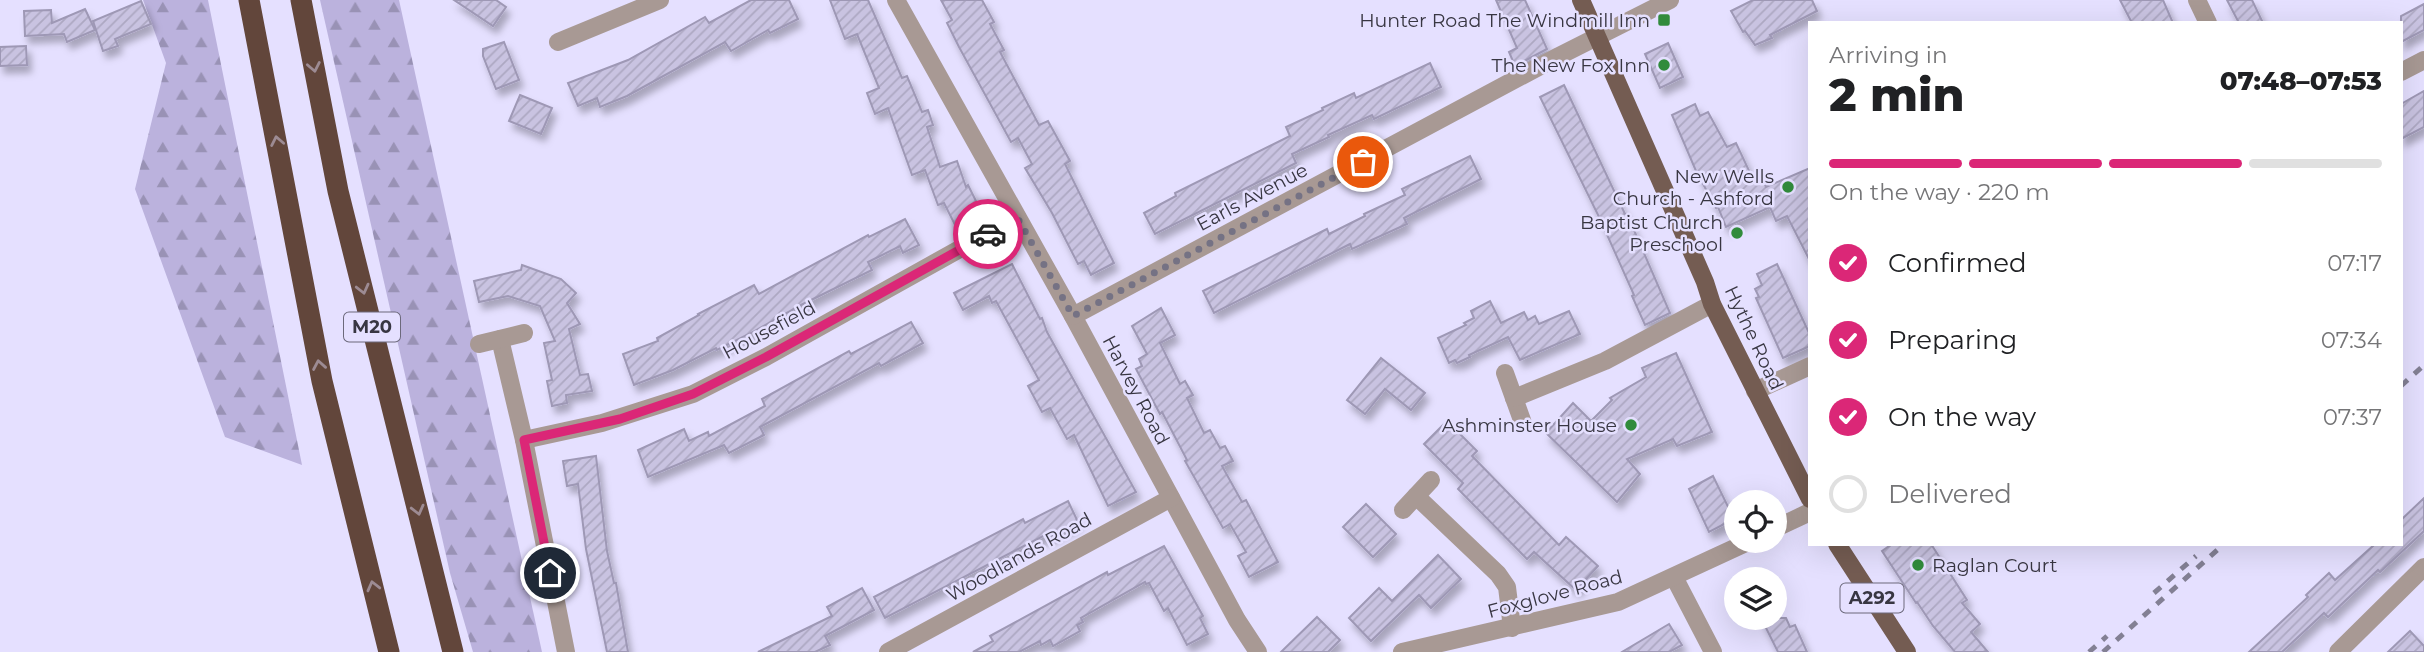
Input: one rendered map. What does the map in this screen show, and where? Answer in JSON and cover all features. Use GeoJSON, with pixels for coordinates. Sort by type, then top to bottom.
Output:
{"type":"FeatureCollection","features":[{"type":"Feature","properties":{"kind":"highway","name":"M20"},"geometry":{"type":"LineString","coordinates":[[249,0],[322,382],[389,652]]}},
{"type":"Feature","properties":{"kind":"highway","name":"M20"},"geometry":{"type":"LineString","coordinates":[[301,0],[338,191],[453,652]]}},
{"type":"Feature","properties":{"kind":"main road","name":"Hythe Road"},"geometry":{"type":"LineString","coordinates":[[1581,0],[1705,282],[1712,304],[1808,495]]}},
{"type":"Feature","properties":{"kind":"main road","name":"A292"},"geometry":{"type":"LineString","coordinates":[[1838,546],[1907,652]]}},
{"type":"Feature","properties":{"kind":"street"},"geometry":{"type":"LineString","coordinates":[[558,42],[660,0]]}},
{"type":"Feature","properties":{"kind":"street","name":"Harvey Road"},"geometry":{"type":"LineString","coordinates":[[896,0],[1073,316],[1237,620],[1258,652]]}},
{"type":"Feature","properties":{"kind":"street","name":"Earls Avenue"},"geometry":{"type":"LineString","coordinates":[[1073,316],[1670,0]]}},
{"type":"Feature","properties":{"kind":"street"},"geometry":{"type":"LineString","coordinates":[[2197,0],[2207,21]]}},
{"type":"Feature","properties":{"kind":"street"},"geometry":{"type":"LineString","coordinates":[[2403,71],[2424,60]]}},
{"type":"Feature","properties":{"kind":"street","name":"Housefield"},"geometry":{"type":"LineString","coordinates":[[524,440],[602,424],[693,394],[766,357],[1017,217]]}},
{"type":"Feature","properties":{"kind":"street"},"geometry":{"type":"LineString","coordinates":[[1514,398],[1605,361],[1712,304]]}},
{"type":"Feature","properties":{"kind":"street"},"geometry":{"type":"LineString","coordinates":[[479,344],[524,333]]}},
{"type":"Feature","properties":{"kind":"street"},"geometry":{"type":"LineString","coordinates":[[500,339],[524,440],[566,652]]}},
{"type":"Feature","properties":{"kind":"street"},"geometry":{"type":"LineString","coordinates":[[1755,391],[1808,367]]}},
{"type":"Feature","properties":{"kind":"street"},"geometry":{"type":"LineString","coordinates":[[1505,373],[1523,423]]}},
{"type":"Feature","properties":{"kind":"street"},"geometry":{"type":"LineString","coordinates":[[1403,510],[1431,481]]}},
{"type":"Feature","properties":{"kind":"street"},"geometry":{"type":"LineString","coordinates":[[1416,496],[1498,575],[1507,587],[1512,628]]}},
{"type":"Feature","properties":{"kind":"street","name":"Woodlands Road"},"geometry":{"type":"LineString","coordinates":[[888,652],[1171,498]]}},
{"type":"Feature","properties":{"kind":"street"},"geometry":{"type":"LineString","coordinates":[[1787,523],[1808,513]]}},
{"type":"Feature","properties":{"kind":"street","name":"Foxglove Road"},"geometry":{"type":"LineString","coordinates":[[1402,652],[1618,601],[1725,553]]}},
{"type":"Feature","properties":{"kind":"street"},"geometry":{"type":"LineString","coordinates":[[2338,652],[2424,567]]}},
{"type":"Feature","properties":{"kind":"street"},"geometry":{"type":"LineString","coordinates":[[1674,577],[1713,652]]}},
{"type":"Feature","properties":{"kind":"green space"},"geometry":{"type":"Polygon","coordinates":[[[143,0],[208,0],[302,465],[225,437],[135,189],[166,63],[143,0]]]}},
{"type":"Feature","properties":{"kind":"green space"},"geometry":{"type":"Polygon","coordinates":[[[320,0],[399,0],[542,652],[473,652],[450,573],[320,0]]]}},
{"type":"Feature","properties":{"kind":"building"},"geometry":{"type":"Polygon","coordinates":[[[454,0],[496,0],[506,7],[493,26],[454,0]]]}},
{"type":"Feature","properties":{"kind":"building"},"geometry":{"type":"Polygon","coordinates":[[[751,0],[789,0],[798,19],[770,33],[768,30],[731,51],[725,42],[627,96],[600,107],[597,98],[578,106],[568,83],[628,60],[705,17],[709,23],[751,0]]]}},
{"type":"Feature","properties":{"kind":"building"},"geometry":{"type":"Polygon","coordinates":[[[830,0],[868,0],[902,78],[907,76],[922,112],[928,110],[933,125],[927,127],[940,167],[957,161],[966,187],[968,185],[978,205],[968,210],[973,218],[956,227],[944,203],[938,205],[925,170],[912,175],[888,108],[875,114],[867,93],[879,88],[857,34],[845,39],[830,0]]]}},
{"type":"Feature","properties":{"kind":"building"},"geometry":{"type":"Polygon","coordinates":[[[941,0],[982,0],[994,22],[990,24],[1004,50],[1000,52],[1039,125],[1048,121],[1070,161],[1065,164],[1114,263],[1091,275],[1084,261],[1078,264],[1025,168],[1032,164],[1018,138],[1011,142],[959,47],[947,23],[952,20],[941,0]]]}},
{"type":"Feature","properties":{"kind":"building"},"geometry":{"type":"Polygon","coordinates":[[[1496,0],[1525,0],[1547,49],[1515,66],[1509,52],[1517,48],[1496,0]]]}},
{"type":"Feature","properties":{"kind":"building"},"geometry":{"type":"Polygon","coordinates":[[[1753,0],[1812,0],[1817,11],[1755,45],[1745,31],[1743,32],[1731,11],[1753,0]]]}},
{"type":"Feature","properties":{"kind":"building"},"geometry":{"type":"Polygon","coordinates":[[[2120,0],[2163,0],[2172,21],[2131,21],[2120,0]]]}},
{"type":"Feature","properties":{"kind":"building"},"geometry":{"type":"Polygon","coordinates":[[[2227,0],[2252,0],[2262,21],[2238,21],[2227,0]]]}},
{"type":"Feature","properties":{"kind":"building"},"geometry":{"type":"Polygon","coordinates":[[[141,1],[151,24],[115,39],[118,46],[103,51],[93,21],[141,1]]]}},
{"type":"Feature","properties":{"kind":"building"},"geometry":{"type":"Polygon","coordinates":[[[2424,4],[2424,30],[2403,41],[2401,16],[2424,4]]]}},
{"type":"Feature","properties":{"kind":"building"},"geometry":{"type":"Polygon","coordinates":[[[85,9],[95,30],[67,42],[64,34],[25,36],[24,11],[51,10],[52,23],[85,9]]]}},
{"type":"Feature","properties":{"kind":"building"},"geometry":{"type":"Polygon","coordinates":[[[504,42],[519,80],[496,89],[483,56],[483,49],[504,42]]]}},
{"type":"Feature","properties":{"kind":"building","name":"The New Fox Inn"},"geometry":{"type":"Polygon","coordinates":[[[1668,43],[1683,77],[1660,88],[1645,54],[1668,43]]]}},
{"type":"Feature","properties":{"kind":"building"},"geometry":{"type":"Polygon","coordinates":[[[26,46],[27,65],[0,66],[0,47],[26,46]]]}},
{"type":"Feature","properties":{"kind":"building"},"geometry":{"type":"Polygon","coordinates":[[[1430,63],[1441,87],[1374,119],[1372,115],[1328,135],[1329,137],[1292,154],[1296,163],[1155,234],[1144,213],[1176,196],[1175,193],[1290,136],[1286,127],[1323,110],[1322,108],[1354,93],[1356,98],[1430,63]]]}},
{"type":"Feature","properties":{"kind":"building"},"geometry":{"type":"Polygon","coordinates":[[[1564,85],[1627,214],[1670,313],[1645,325],[1600,219],[1540,97],[1564,85]]]}},
{"type":"Feature","properties":{"kind":"building"},"geometry":{"type":"Polygon","coordinates":[[[2424,91],[2424,127],[2403,138],[2403,103],[2424,91]]]}},
{"type":"Feature","properties":{"kind":"building"},"geometry":{"type":"Polygon","coordinates":[[[520,95],[552,108],[541,134],[509,121],[520,95]]]}},
{"type":"Feature","properties":{"kind":"building"},"geometry":{"type":"Polygon","coordinates":[[[1695,104],[1700,116],[1708,112],[1727,147],[1736,143],[1751,175],[1759,171],[1766,187],[1808,169],[1808,257],[1787,216],[1776,221],[1770,207],[1726,227],[1718,207],[1716,208],[1696,171],[1672,115],[1695,104]]]}},
{"type":"Feature","properties":{"kind":"building"},"geometry":{"type":"Polygon","coordinates":[[[1470,156],[1481,179],[1404,218],[1407,224],[1352,249],[1350,244],[1214,313],[1203,291],[1327,229],[1329,234],[1365,216],[1364,214],[1405,195],[1402,189],[1470,156]]]}},
{"type":"Feature","properties":{"kind":"building"},"geometry":{"type":"Polygon","coordinates":[[[905,219],[919,245],[903,253],[900,246],[868,262],[872,270],[717,350],[716,348],[673,370],[634,385],[623,354],[658,341],[657,338],[698,314],[754,285],[759,294],[868,235],[869,237],[905,219]]]}},
{"type":"Feature","properties":{"kind":"building"},"geometry":{"type":"Polygon","coordinates":[[[1012,264],[1136,492],[1108,506],[1074,435],[1067,439],[1050,408],[1042,412],[1028,386],[1039,380],[996,301],[992,303],[989,296],[963,310],[954,293],[1012,264]]]}},
{"type":"Feature","properties":{"kind":"building"},"geometry":{"type":"Polygon","coordinates":[[[1777,264],[1808,331],[1808,347],[1783,358],[1756,298],[1759,297],[1755,289],[1762,285],[1757,274],[1777,264]]]}},
{"type":"Feature","properties":{"kind":"building"},"geometry":{"type":"Polygon","coordinates":[[[522,265],[561,279],[576,293],[567,303],[580,324],[569,329],[580,375],[588,374],[592,391],[566,395],[567,403],[552,406],[547,381],[552,380],[544,343],[555,341],[540,306],[508,296],[479,302],[474,281],[521,270],[522,265]]]}},
{"type":"Feature","properties":{"kind":"building"},"geometry":{"type":"Polygon","coordinates":[[[1490,301],[1501,323],[1524,312],[1528,320],[1535,316],[1539,324],[1569,311],[1580,334],[1520,360],[1508,337],[1457,363],[1455,360],[1449,363],[1438,338],[1466,325],[1464,323],[1474,318],[1471,311],[1490,301]]]}},
{"type":"Feature","properties":{"kind":"building"},"geometry":{"type":"Polygon","coordinates":[[[1161,308],[1175,335],[1160,343],[1180,384],[1185,381],[1193,395],[1187,398],[1204,433],[1210,430],[1220,448],[1225,446],[1233,461],[1222,466],[1242,502],[1246,500],[1278,562],[1249,577],[1238,556],[1246,552],[1230,524],[1223,528],[1185,461],[1187,460],[1162,412],[1160,414],[1136,369],[1142,366],[1139,359],[1147,354],[1132,326],[1161,308]]]}},
{"type":"Feature","properties":{"kind":"building"},"geometry":{"type":"Polygon","coordinates":[[[911,322],[923,343],[881,366],[879,363],[760,427],[764,435],[729,453],[724,445],[648,477],[638,450],[684,429],[689,441],[708,432],[709,436],[765,406],[762,399],[849,351],[851,354],[911,322]]]}},
{"type":"Feature","properties":{"kind":"building","name":"Ashminster House"},"geometry":{"type":"Polygon","coordinates":[[[1676,353],[1712,432],[1677,446],[1673,439],[1627,459],[1640,474],[1617,502],[1546,433],[1573,403],[1591,421],[1612,400],[1610,398],[1646,377],[1642,368],[1676,353]]]}},
{"type":"Feature","properties":{"kind":"building"},"geometry":{"type":"Polygon","coordinates":[[[1381,358],[1425,393],[1411,410],[1385,389],[1365,414],[1347,400],[1381,358]]]}},
{"type":"Feature","properties":{"kind":"building"},"geometry":{"type":"Polygon","coordinates":[[[1447,421],[1477,451],[1472,456],[1559,545],[1566,537],[1598,566],[1576,590],[1534,552],[1527,559],[1458,489],[1463,483],[1424,444],[1447,421]]]}},
{"type":"Feature","properties":{"kind":"building"},"geometry":{"type":"Polygon","coordinates":[[[596,456],[607,551],[616,583],[628,652],[607,652],[586,549],[578,484],[567,486],[563,461],[596,456]]]}},
{"type":"Feature","properties":{"kind":"building"},"geometry":{"type":"Polygon","coordinates":[[[1713,476],[1724,499],[1724,524],[1709,532],[1689,489],[1713,476]]]}},
{"type":"Feature","properties":{"kind":"building"},"geometry":{"type":"Polygon","coordinates":[[[2424,498],[2424,531],[2380,572],[2378,570],[2328,617],[2324,613],[2282,652],[2249,652],[2308,597],[2306,595],[2329,573],[2335,580],[2373,546],[2403,546],[2403,518],[2424,498]]]}},
{"type":"Feature","properties":{"kind":"building"},"geometry":{"type":"Polygon","coordinates":[[[1068,501],[1078,522],[1047,538],[1045,535],[885,618],[874,597],[1023,519],[1025,523],[1068,501]]]}},
{"type":"Feature","properties":{"kind":"building"},"geometry":{"type":"Polygon","coordinates":[[[1366,504],[1396,534],[1373,557],[1343,527],[1366,504]]]}},
{"type":"Feature","properties":{"kind":"building"},"geometry":{"type":"Polygon","coordinates":[[[1164,546],[1203,616],[1200,618],[1208,634],[1187,645],[1168,608],[1164,611],[1149,583],[1145,582],[1081,618],[1083,622],[1077,625],[1080,631],[1053,646],[1050,640],[1041,645],[1040,641],[1019,652],[973,652],[993,641],[990,636],[1107,572],[1108,575],[1164,546]]]}},
{"type":"Feature","properties":{"kind":"building"},"geometry":{"type":"Polygon","coordinates":[[[1889,546],[1932,546],[1967,600],[1962,603],[1980,624],[1971,632],[1988,652],[1955,652],[1916,603],[1882,551],[1889,546]]]}},
{"type":"Feature","properties":{"kind":"building"},"geometry":{"type":"Polygon","coordinates":[[[1438,555],[1461,579],[1431,608],[1419,595],[1371,641],[1349,618],[1379,588],[1392,601],[1438,555]]]}},
{"type":"Feature","properties":{"kind":"building"},"geometry":{"type":"Polygon","coordinates":[[[862,588],[874,610],[825,636],[830,645],[815,652],[758,652],[832,616],[827,607],[862,588]]]}},
{"type":"Feature","properties":{"kind":"building"},"geometry":{"type":"Polygon","coordinates":[[[1317,617],[1340,640],[1328,652],[1281,652],[1317,617]]]}},
{"type":"Feature","properties":{"kind":"building"},"geometry":{"type":"Polygon","coordinates":[[[1787,620],[1790,627],[1795,625],[1807,652],[1778,652],[1767,630],[1787,630],[1787,620]]]}},
{"type":"Feature","properties":{"kind":"building"},"geometry":{"type":"Polygon","coordinates":[[[1669,624],[1682,645],[1669,652],[1622,652],[1669,624]]]}},
{"type":"Feature","properties":{"kind":"building"},"geometry":{"type":"Polygon","coordinates":[[[2410,631],[2424,646],[2424,652],[2388,652],[2410,631]]]}},
{"type":"Feature","properties":{"kind":"railway"},"geometry":{"type":"LineString","coordinates":[[2403,384],[2424,365]]}},
{"type":"Feature","properties":{"kind":"railway"},"geometry":{"type":"LineString","coordinates":[[2103,652],[2222,546]]}},
{"type":"Feature","properties":{"kind":"railway"},"geometry":{"type":"LineString","coordinates":[[2154,593],[2196,556]]}},
{"type":"Feature","properties":{"kind":"railway"},"geometry":{"type":"LineString","coordinates":[[2089,652],[2107,636]]}},
{"type":"Feature","properties":{"kind":"way so far"},"geometry":{"type":"LineString","coordinates":[[988,234],[1017,217],[1073,316],[1363,162]]}},
{"type":"Feature","properties":{"kind":"place","name":"Hunter Road The Windmill Inn"},"geometry":{"type":"Point","coordinates":[1664,20]}},
{"type":"Feature","properties":{"kind":"place","name":"The New Fox Inn"},"geometry":{"type":"Point","coordinates":[1664,65]}},
{"type":"Feature","properties":{"kind":"place","name":"New Wells Church - Ashford"},"geometry":{"type":"Point","coordinates":[1788,187]}},
{"type":"Feature","properties":{"kind":"place","name":"Baptist Church Preschool"},"geometry":{"type":"Point","coordinates":[1737,233]}},
{"type":"Feature","properties":{"kind":"place","name":"Ashminster House"},"geometry":{"type":"Point","coordinates":[1631,425]}},
{"type":"Feature","properties":{"kind":"place","name":"Raglan Court"},"geometry":{"type":"Point","coordinates":[1918,565]}},
{"type":"Feature","properties":{"kind":"route"},"geometry":{"type":"LineString","coordinates":[[550,573],[524,440],[602,424],[693,394],[766,357],[988,234]]}}]}
